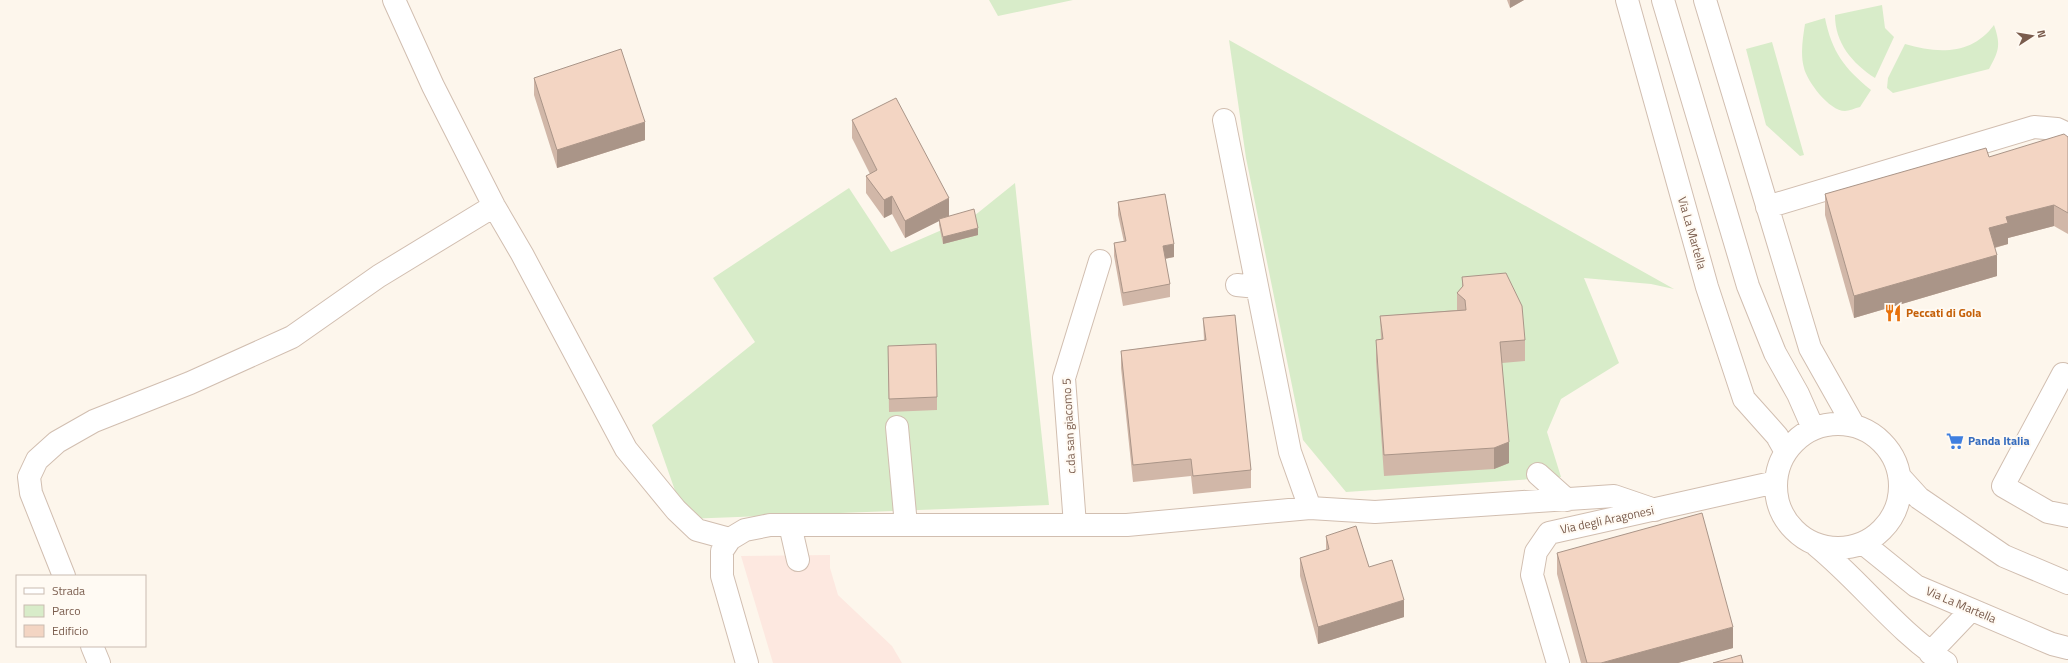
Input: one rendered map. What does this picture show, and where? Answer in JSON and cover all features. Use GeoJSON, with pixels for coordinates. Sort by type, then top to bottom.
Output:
{"type":"FeatureCollection","features":[{"type":"Feature","properties":{"kind":"street"},"geometry":{"type":"LineString","coordinates":[[394,0],[432,86],[494,206],[522,254],[626,448],[676,510],[697,530],[730,539]]}},
{"type":"Feature","properties":{"kind":"street","name":"Via La Martella"},"geometry":{"type":"LineString","coordinates":[[1627,0],[1707,287],[1744,399],[1777,436],[1786,452]]}},
{"type":"Feature","properties":{"kind":"street"},"geometry":{"type":"LineString","coordinates":[[1663,0],[1748,286],[1775,353],[1798,394],[1813,428]]}},
{"type":"Feature","properties":{"kind":"street"},"geometry":{"type":"LineString","coordinates":[[1706,0],[1810,348],[1854,426]]}},
{"type":"Feature","properties":{"kind":"street"},"geometry":{"type":"LineString","coordinates":[[1224,120],[1247,286],[1290,452],[1310,508]]}},
{"type":"Feature","properties":{"kind":"street"},"geometry":{"type":"LineString","coordinates":[[1767,207],[2034,127],[2057,129],[2068,134]]}},
{"type":"Feature","properties":{"kind":"street"},"geometry":{"type":"LineString","coordinates":[[64,575],[30,493],[29,477],[37,460],[57,442],[94,421],[190,383],[292,337],[379,276],[494,206]]}},
{"type":"Feature","properties":{"kind":"street","name":"c.da san giacomo 5"},"geometry":{"type":"LineString","coordinates":[[1075,525],[1064,378],[1100,261]]}},
{"type":"Feature","properties":{"kind":"street"},"geometry":{"type":"LineString","coordinates":[[2068,377],[2063,374],[2003,486],[2048,512],[2068,516]]}},
{"type":"Feature","properties":{"kind":"street"},"geometry":{"type":"LineString","coordinates":[[1853,580],[1870,549],[1897,510],[1901,486],[1896,461],[1882,441],[1862,427],[1837,423],[1813,428],[1793,442],[1779,463],[1776,482],[1780,511],[1794,532],[1817,546],[1853,580],[1938,658],[1970,610]]}},
{"type":"Feature","properties":{"kind":"street"},"geometry":{"type":"LineString","coordinates":[[897,427],[906,525]]}},
{"type":"Feature","properties":{"kind":"street"},"geometry":{"type":"LineString","coordinates":[[1538,474],[1567,500]]}},
{"type":"Feature","properties":{"kind":"street"},"geometry":{"type":"LineString","coordinates":[[1899,476],[1919,498],[2004,556],[2068,583]]}},
{"type":"Feature","properties":{"kind":"street","name":"Via degli Aragonesi"},"geometry":{"type":"LineString","coordinates":[[1558,663],[1532,575],[1536,552],[1550,533],[1776,482]]}},
{"type":"Feature","properties":{"kind":"street"},"geometry":{"type":"LineString","coordinates":[[747,663],[722,576],[722,551],[730,539],[745,530],[770,525],[1127,525],[1310,508],[1375,512],[1614,496],[1655,510]]}},
{"type":"Feature","properties":{"kind":"street"},"geometry":{"type":"LineString","coordinates":[[790,525],[798,560]]}},
{"type":"Feature","properties":{"kind":"street"},"geometry":{"type":"LineString","coordinates":[[1817,546],[1839,550],[1870,549]]}},
{"type":"Feature","properties":{"kind":"street","name":"Via La Martella"},"geometry":{"type":"LineString","coordinates":[[1870,549],[1916,586],[2052,644],[2068,648]]}},
{"type":"Feature","properties":{"kind":"street"},"geometry":{"type":"LineString","coordinates":[[92,647],[100,663]]}},
{"type":"Feature","properties":{"kind":"shaded area"},"geometry":{"type":"Polygon","coordinates":[[[830,555],[830,568],[838,595],[892,646],[902,663],[773,663],[741,556],[830,555]]]}},
{"type":"Feature","properties":{"kind":"green space"},"geometry":{"type":"Polygon","coordinates":[[[989,0],[1073,0],[998,16],[989,0]]]}},
{"type":"Feature","properties":{"kind":"green space"},"geometry":{"type":"Polygon","coordinates":[[[1882,5],[1885,28],[1894,37],[1875,78],[1859,66],[1846,51],[1838,35],[1835,15],[1882,5]]]}},
{"type":"Feature","properties":{"kind":"green space"},"geometry":{"type":"Polygon","coordinates":[[[1825,18],[1831,40],[1840,58],[1846,67],[1871,90],[1860,107],[1848,111],[1839,110],[1826,101],[1809,80],[1804,68],[1802,51],[1805,24],[1825,18]]]}},
{"type":"Feature","properties":{"kind":"green space"},"geometry":{"type":"Polygon","coordinates":[[[1994,25],[1998,38],[1998,48],[1989,69],[1893,93],[1887,88],[1888,78],[1905,44],[1930,49],[1954,50],[1975,42],[1985,35],[1994,25]]]}},
{"type":"Feature","properties":{"kind":"green space"},"geometry":{"type":"Polygon","coordinates":[[[1229,40],[1674,289],[1651,284],[1584,278],[1619,363],[1561,399],[1547,432],[1561,477],[1346,492],[1303,440],[1246,158],[1229,40]]]}},
{"type":"Feature","properties":{"kind":"green space"},"geometry":{"type":"Polygon","coordinates":[[[1772,42],[1804,155],[1800,156],[1766,125],[1746,49],[1772,42]]]}},
{"type":"Feature","properties":{"kind":"green space"},"geometry":{"type":"Polygon","coordinates":[[[1015,183],[1049,505],[685,519],[652,425],[755,342],[713,278],[849,188],[891,252],[974,216],[1015,183]]]}},
{"type":"Feature","properties":{"kind":"building"},"geometry":{"type":"Polygon","coordinates":[[[621,49],[645,122],[557,150],[534,78],[621,49]]]}},
{"type":"Feature","properties":{"kind":"building"},"geometry":{"type":"Polygon","coordinates":[[[896,98],[949,198],[905,221],[892,196],[884,200],[866,176],[877,170],[852,120],[896,98]]]}},
{"type":"Feature","properties":{"kind":"building"},"geometry":{"type":"Polygon","coordinates":[[[2064,134],[2068,137],[2068,213],[2054,205],[2006,217],[2008,223],[1989,228],[1997,255],[1854,296],[1825,194],[1986,148],[1989,157],[2064,134]]]}},
{"type":"Feature","properties":{"kind":"building"},"geometry":{"type":"Polygon","coordinates":[[[1165,194],[1174,244],[1163,246],[1170,284],[1123,293],[1114,243],[1126,241],[1118,202],[1165,194]]]}},
{"type":"Feature","properties":{"kind":"building"},"geometry":{"type":"Polygon","coordinates":[[[974,209],[978,228],[943,237],[939,219],[974,209]]]}},
{"type":"Feature","properties":{"kind":"building"},"geometry":{"type":"Polygon","coordinates":[[[1506,273],[1522,306],[1525,340],[1500,342],[1509,442],[1494,448],[1384,455],[1376,340],[1383,339],[1380,316],[1466,310],[1465,300],[1457,293],[1463,286],[1462,277],[1506,273]]]}},
{"type":"Feature","properties":{"kind":"building"},"geometry":{"type":"Polygon","coordinates":[[[1235,315],[1251,470],[1193,476],[1191,459],[1133,465],[1121,351],[1206,340],[1203,318],[1235,315]]]}},
{"type":"Feature","properties":{"kind":"building"},"geometry":{"type":"Polygon","coordinates":[[[936,344],[937,397],[889,399],[888,346],[936,344]]]}},
{"type":"Feature","properties":{"kind":"building"},"geometry":{"type":"Polygon","coordinates":[[[1702,513],[1733,627],[1601,663],[1587,663],[1557,553],[1702,513]]]}},
{"type":"Feature","properties":{"kind":"building"},"geometry":{"type":"Polygon","coordinates":[[[1356,526],[1369,567],[1392,560],[1404,600],[1318,627],[1300,558],[1329,549],[1326,536],[1356,526]]]}},
{"type":"Feature","properties":{"kind":"building"},"geometry":{"type":"Polygon","coordinates":[[[1741,655],[1743,663],[1713,663],[1741,655]]]}},
{"type":"Feature","properties":{"kind":"place","name":"Peccati di Gola"},"geometry":{"type":"Point","coordinates":[1893,313]}},
{"type":"Feature","properties":{"kind":"place","name":"Panda Italia"},"geometry":{"type":"Point","coordinates":[1955,441]}}]}
